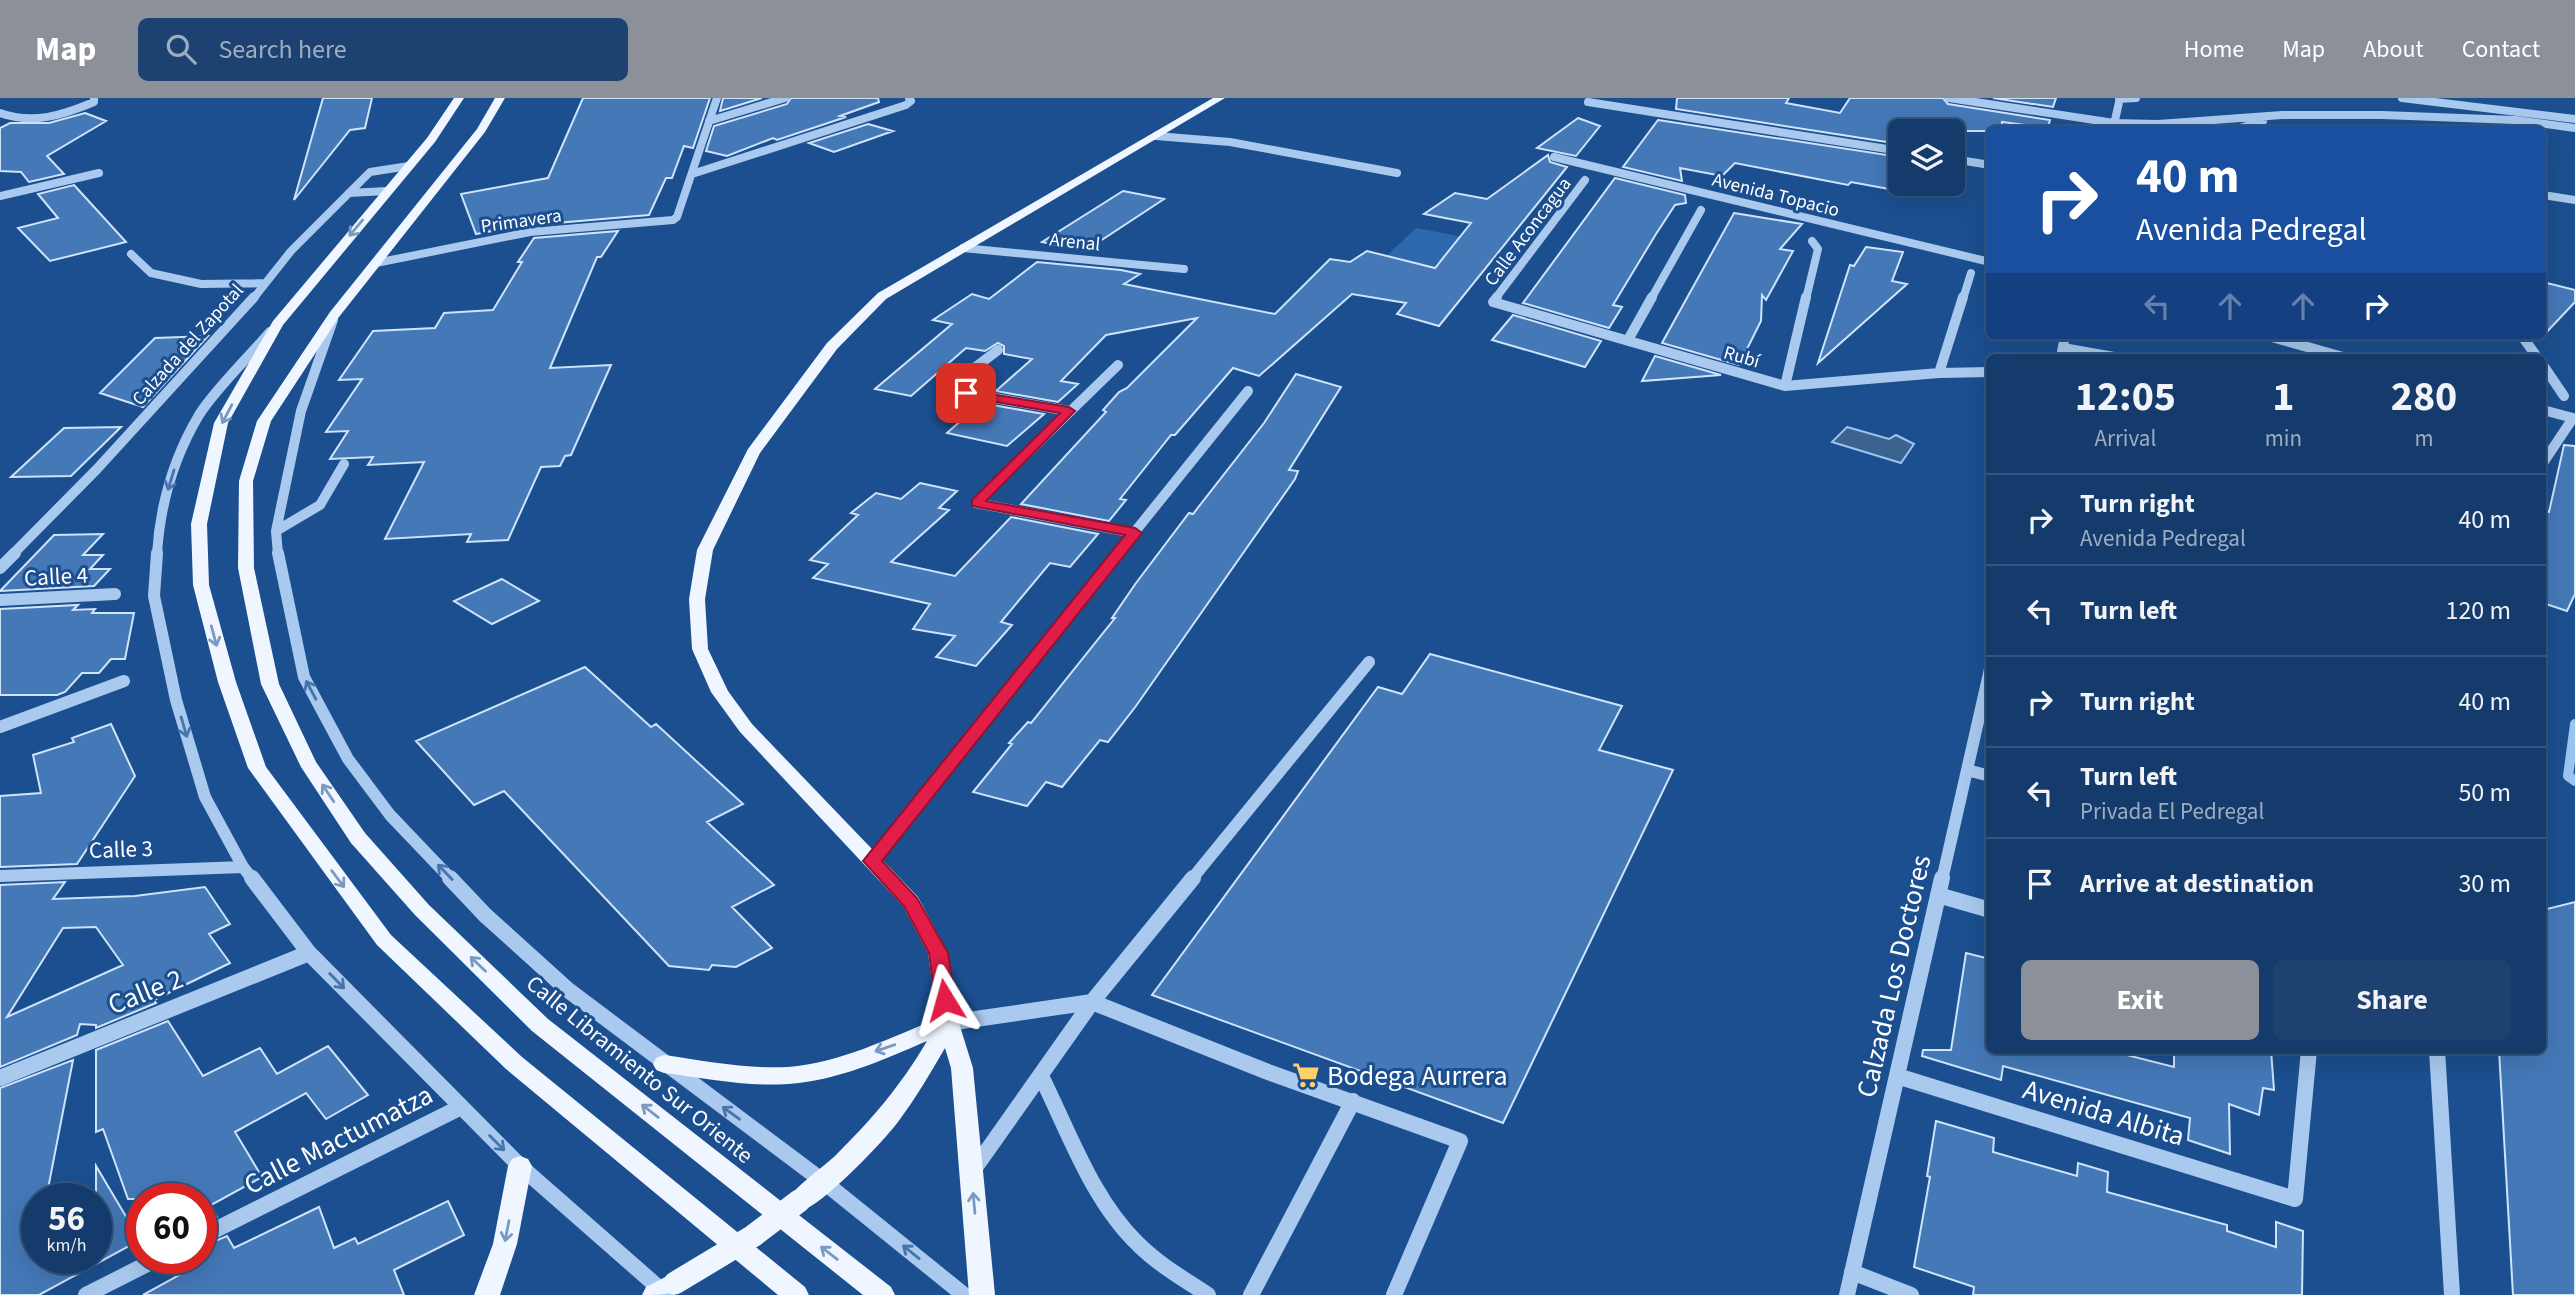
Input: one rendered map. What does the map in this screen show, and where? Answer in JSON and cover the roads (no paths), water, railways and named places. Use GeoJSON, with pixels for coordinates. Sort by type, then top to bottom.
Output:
{"type":"FeatureCollection","features":[{"type":"Feature","properties":{"kind":"main road"},"geometry":{"type":"LineString","coordinates":[[459,98],[431,141],[277,324],[221,423],[199,524],[201,585],[227,682],[257,768],[384,940],[514,1063],[796,1295]]}},
{"type":"Feature","properties":{"kind":"main road","name":"Calle Libramiento Sur Oriente"},"geometry":{"type":"LineString","coordinates":[[500,98],[481,130],[334,315],[264,421],[246,481],[246,568],[270,684],[307,763],[358,838],[413,900],[540,1024],[882,1295]]}},
{"type":"Feature","properties":{"kind":"main road"},"geometry":{"type":"LineString","coordinates":[[982,1295],[962,1068],[948,1023],[938,953],[911,902],[746,728],[720,692],[701,649],[697,599],[705,550],[753,452],[832,346],[882,296],[1220,98]]}},
{"type":"Feature","properties":{"kind":"main road"},"geometry":{"type":"LineString","coordinates":[[664,1064],[759,1076],[807,1073],[899,1043],[948,1023]]}},
{"type":"Feature","properties":{"kind":"main road"},"geometry":{"type":"LineString","coordinates":[[665,1291],[753,1236],[824,1181],[887,1119],[917,1079],[948,1023]]}},
{"type":"Feature","properties":{"kind":"main road"},"geometry":{"type":"LineString","coordinates":[[487,1295],[505,1244],[520,1166]]}},
{"type":"Feature","properties":{"kind":"street"},"geometry":{"type":"LineString","coordinates":[[0,113],[11,118],[36,120],[78,110],[94,102],[94,98]]}},
{"type":"Feature","properties":{"kind":"street"},"geometry":{"type":"LineString","coordinates":[[673,220],[677,217],[717,98]]}},
{"type":"Feature","properties":{"kind":"street"},"geometry":{"type":"LineString","coordinates":[[709,121],[785,98]]}},
{"type":"Feature","properties":{"kind":"street"},"geometry":{"type":"LineString","coordinates":[[1949,98],[2113,126],[2282,115],[2453,116],[2575,128]]}},
{"type":"Feature","properties":{"kind":"street"},"geometry":{"type":"LineString","coordinates":[[2113,126],[2119,99],[2136,98]]}},
{"type":"Feature","properties":{"kind":"street"},"geometry":{"type":"LineString","coordinates":[[2402,98],[2460,102],[2575,119]]}},
{"type":"Feature","properties":{"kind":"street"},"geometry":{"type":"LineString","coordinates":[[2469,98],[2575,110]]}},
{"type":"Feature","properties":{"kind":"street"},"geometry":{"type":"LineString","coordinates":[[692,174],[906,105],[910,99]]}},
{"type":"Feature","properties":{"kind":"street"},"geometry":{"type":"LineString","coordinates":[[1588,102],[1888,149]]}},
{"type":"Feature","properties":{"kind":"street"},"geometry":{"type":"LineString","coordinates":[[2246,126],[2282,115]]}},
{"type":"Feature","properties":{"kind":"street"},"geometry":{"type":"LineString","coordinates":[[1156,136],[1244,145],[1397,173]]}},
{"type":"Feature","properties":{"kind":"street","name":"Avenida Topacio"},"geometry":{"type":"LineString","coordinates":[[1554,157],[1986,261]]}},
{"type":"Feature","properties":{"kind":"street"},"geometry":{"type":"LineString","coordinates":[[1965,161],[1986,164]]}},
{"type":"Feature","properties":{"kind":"street","name":"Calzada del Zapotal"},"geometry":{"type":"LineString","coordinates":[[0,568],[97,469],[242,313],[291,251],[370,172],[409,166]]}},
{"type":"Feature","properties":{"kind":"street"},"geometry":{"type":"LineString","coordinates":[[0,196],[99,173]]}},
{"type":"Feature","properties":{"kind":"street","name":"Calle Aconcagua"},"geometry":{"type":"LineString","coordinates":[[1493,302],[1586,180]]}},
{"type":"Feature","properties":{"kind":"street"},"geometry":{"type":"LineString","coordinates":[[349,193],[387,191]]}},
{"type":"Feature","properties":{"kind":"street"},"geometry":{"type":"LineString","coordinates":[[2546,195],[2575,200]]}},
{"type":"Feature","properties":{"kind":"street"},"geometry":{"type":"LineString","coordinates":[[1628,340],[1701,210]]}},
{"type":"Feature","properties":{"kind":"street","name":"Primavera"},"geometry":{"type":"LineString","coordinates":[[376,263],[530,232],[673,220]]}},
{"type":"Feature","properties":{"kind":"street"},"geometry":{"type":"LineString","coordinates":[[1785,386],[1818,249],[1812,241]]}},
{"type":"Feature","properties":{"kind":"street","name":"Arenal"},"geometry":{"type":"LineString","coordinates":[[963,248],[1184,269]]}},
{"type":"Feature","properties":{"kind":"street"},"geometry":{"type":"LineString","coordinates":[[131,254],[151,273],[201,284],[265,283]]}},
{"type":"Feature","properties":{"kind":"street"},"geometry":{"type":"LineString","coordinates":[[1939,373],[1971,274]]}},
{"type":"Feature","properties":{"kind":"street","name":"Rubí"},"geometry":{"type":"LineString","coordinates":[[1493,302],[1785,386],[1939,373],[1986,372]]}},
{"type":"Feature","properties":{"kind":"street"},"geometry":{"type":"LineString","coordinates":[[334,315],[301,411],[276,531],[279,564],[304,677],[348,759],[390,815],[485,915],[568,990],[824,1181],[964,1295]]}},
{"type":"Feature","properties":{"kind":"street"},"geometry":{"type":"LineString","coordinates":[[277,324],[200,414],[172,474],[158,531],[154,596],[176,700],[205,797],[243,867],[309,953],[520,1166],[665,1291]]}},
{"type":"Feature","properties":{"kind":"street"},"geometry":{"type":"LineString","coordinates":[[2282,340],[2332,354]]}},
{"type":"Feature","properties":{"kind":"street"},"geometry":{"type":"LineString","coordinates":[[998,350],[960,379],[956,388],[966,393],[1069,411]]}},
{"type":"Feature","properties":{"kind":"street"},"geometry":{"type":"LineString","coordinates":[[2062,352],[2083,354]]}},
{"type":"Feature","properties":{"kind":"street"},"geometry":{"type":"LineString","coordinates":[[1118,365],[976,503],[1135,533]]}},
{"type":"Feature","properties":{"kind":"street"},"geometry":{"type":"LineString","coordinates":[[2546,369],[2564,396]]}},
{"type":"Feature","properties":{"kind":"street"},"geometry":{"type":"LineString","coordinates":[[872,861],[1248,391]]}},
{"type":"Feature","properties":{"kind":"street"},"geometry":{"type":"LineString","coordinates":[[2546,411],[2573,418],[2546,458]]}},
{"type":"Feature","properties":{"kind":"street"},"geometry":{"type":"LineString","coordinates":[[276,531],[320,505],[344,464]]}},
{"type":"Feature","properties":{"kind":"street","name":"Calle 4"},"geometry":{"type":"LineString","coordinates":[[0,600],[115,594]]}},
{"type":"Feature","properties":{"kind":"street"},"geometry":{"type":"LineString","coordinates":[[972,1172],[1092,1002],[1368,662]]}},
{"type":"Feature","properties":{"kind":"street"},"geometry":{"type":"LineString","coordinates":[[0,727],[124,681]]}},
{"type":"Feature","properties":{"kind":"street","name":"Calzada Los Doctores"},"geometry":{"type":"LineString","coordinates":[[1847,1295],[1986,686]]}},
{"type":"Feature","properties":{"kind":"street"},"geometry":{"type":"LineString","coordinates":[[1966,770],[1986,775]]}},
{"type":"Feature","properties":{"kind":"street","name":"Calle 3"},"geometry":{"type":"LineString","coordinates":[[0,876],[243,867]]}},
{"type":"Feature","properties":{"kind":"street"},"geometry":{"type":"LineString","coordinates":[[1938,895],[1986,909]]}},
{"type":"Feature","properties":{"kind":"street","name":"Calle 2"},"geometry":{"type":"LineString","coordinates":[[0,1078],[309,953]]}},
{"type":"Feature","properties":{"kind":"street"},"geometry":{"type":"LineString","coordinates":[[948,1023],[1092,1002],[1268,1072],[1460,1141],[1394,1295]]}},
{"type":"Feature","properties":{"kind":"street","name":"Avenida Albita"},"geometry":{"type":"LineString","coordinates":[[1897,1076],[2295,1199],[2309,1054]]}},
{"type":"Feature","properties":{"kind":"street"},"geometry":{"type":"LineString","coordinates":[[2437,1054],[2452,1295]]}},
{"type":"Feature","properties":{"kind":"street"},"geometry":{"type":"LineString","coordinates":[[1041,1076],[1102,1200],[1125,1230],[1152,1258],[1208,1295]]}},
{"type":"Feature","properties":{"kind":"street"},"geometry":{"type":"LineString","coordinates":[[1251,1295],[1353,1101]]}},
{"type":"Feature","properties":{"kind":"street","name":"Calle Mactumatza"},"geometry":{"type":"LineString","coordinates":[[217,1229],[461,1107]]}},
{"type":"Feature","properties":{"kind":"street"},"geometry":{"type":"LineString","coordinates":[[1852,1272],[1911,1295]]}},
{"type":"Feature","properties":{"kind":"street"},"geometry":{"type":"LineString","coordinates":[[86,1295],[127,1274]]}},
{"type":"Feature","properties":{"kind":"waterway"},"geometry":{"type":"LineString","coordinates":[[2575,724],[2568,776],[2575,781]]}},
{"type":"Feature","properties":{"kind":"place","name":"Bodega Aurrera"},"geometry":{"type":"Point","coordinates":[1306,1075]}}]}
